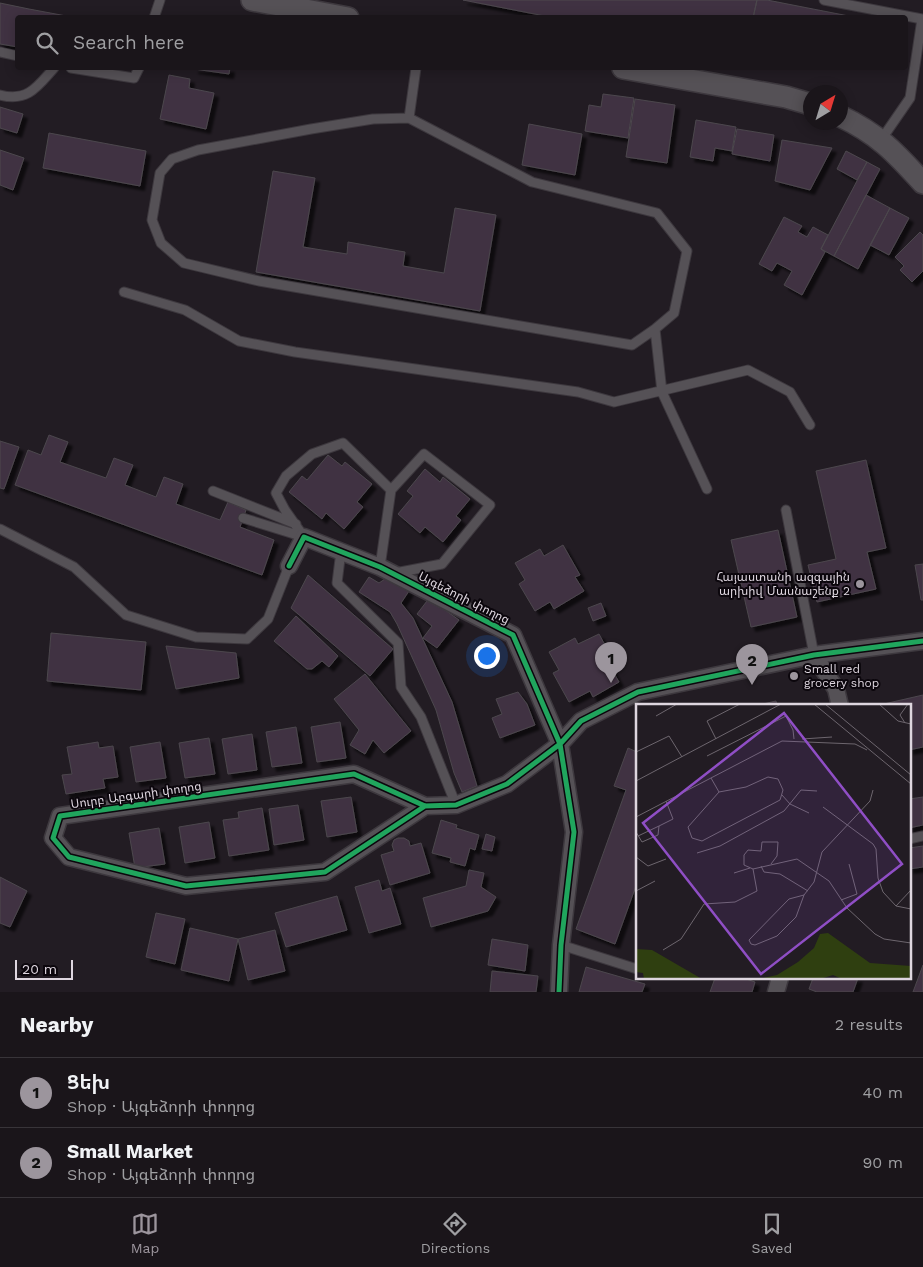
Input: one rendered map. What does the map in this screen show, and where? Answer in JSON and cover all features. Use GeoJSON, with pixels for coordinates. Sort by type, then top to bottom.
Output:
{"type":"FeatureCollection","features":[{"type":"Feature","properties":{"kind":"street"},"geometry":{"type":"LineString","coordinates":[[252,0],[332,15]]}},
{"type":"Feature","properties":{"kind":"street"},"geometry":{"type":"LineString","coordinates":[[634,70],[786,97],[803,102]]}},
{"type":"Feature","properties":{"kind":"street"},"geometry":{"type":"LineString","coordinates":[[848,120],[882,140],[923,183]]}},
{"type":"Feature","properties":{"kind":"street"},"geometry":{"type":"LineString","coordinates":[[900,158],[923,168]]}},
{"type":"Feature","properties":{"kind":"street"},"geometry":{"type":"LineString","coordinates":[[289,566],[300,530]]}},
{"type":"Feature","properties":{"kind":"street","name":"Այգեձորի փողոց"},"geometry":{"type":"LineString","coordinates":[[300,530],[341,551],[386,570],[513,635],[560,744],[574,832],[561,945],[560,992]]}},
{"type":"Feature","properties":{"kind":"street"},"geometry":{"type":"LineString","coordinates":[[560,744],[581,722],[638,692],[814,655],[923,641]]}},
{"type":"Feature","properties":{"kind":"street"},"geometry":{"type":"LineString","coordinates":[[814,655],[836,689],[840,704]]}},
{"type":"Feature","properties":{"kind":"street","name":"Սուրբ Աբգարի փողոց"},"geometry":{"type":"LineString","coordinates":[[425,806],[326,872],[186,886],[69,858],[53,838],[60,816],[354,774],[425,806],[456,805],[507,784],[560,744]]}},
{"type":"Feature","properties":{"kind":"lane"},"geometry":{"type":"LineString","coordinates":[[155,15],[160,0]]}},
{"type":"Feature","properties":{"kind":"lane"},"geometry":{"type":"LineString","coordinates":[[824,0],[901,15]]}},
{"type":"Feature","properties":{"kind":"lane"},"geometry":{"type":"LineString","coordinates":[[882,140],[910,98],[922,19],[908,16]]}},
{"type":"Feature","properties":{"kind":"lane"},"geometry":{"type":"LineString","coordinates":[[0,52],[15,55]]}},
{"type":"Feature","properties":{"kind":"lane"},"geometry":{"type":"LineString","coordinates":[[0,95],[10,97],[23,96],[38,86],[52,70]]}},
{"type":"Feature","properties":{"kind":"lane"},"geometry":{"type":"LineString","coordinates":[[84,70],[134,78],[138,70]]}},
{"type":"Feature","properties":{"kind":"lane"},"geometry":{"type":"LineString","coordinates":[[409,118],[416,70]]}},
{"type":"Feature","properties":{"kind":"lane"},"geometry":{"type":"LineString","coordinates":[[409,118],[532,182],[657,213],[687,251],[674,313],[656,330],[632,345],[258,281],[184,263],[161,244],[152,220],[160,173],[172,159],[198,150],[311,129],[373,119],[409,118]]}},
{"type":"Feature","properties":{"kind":"lane"},"geometry":{"type":"LineString","coordinates":[[124,292],[185,310],[239,341],[295,352],[578,392],[614,402],[748,370],[790,392],[810,425]]}},
{"type":"Feature","properties":{"kind":"lane"},"geometry":{"type":"LineString","coordinates":[[656,330],[662,392],[707,489]]}},
{"type":"Feature","properties":{"kind":"lane"},"geometry":{"type":"LineString","coordinates":[[300,530],[285,510],[276,492],[286,476],[312,454],[343,444],[391,490]]}},
{"type":"Feature","properties":{"kind":"lane"},"geometry":{"type":"LineString","coordinates":[[424,454],[490,505],[442,564],[386,570],[391,490],[424,454]]}},
{"type":"Feature","properties":{"kind":"lane"},"geometry":{"type":"LineString","coordinates":[[213,491],[300,530]]}},
{"type":"Feature","properties":{"kind":"lane"},"geometry":{"type":"LineString","coordinates":[[786,510],[814,655]]}},
{"type":"Feature","properties":{"kind":"lane"},"geometry":{"type":"LineString","coordinates":[[243,518],[300,530]]}},
{"type":"Feature","properties":{"kind":"lane"},"geometry":{"type":"LineString","coordinates":[[0,529],[74,567],[126,615],[196,637],[247,639],[268,619],[289,566]]}},
{"type":"Feature","properties":{"kind":"lane"},"geometry":{"type":"LineString","coordinates":[[341,551],[337,583],[398,643],[401,687],[421,717],[456,805]]}},
{"type":"Feature","properties":{"kind":"lane"},"geometry":{"type":"LineString","coordinates":[[910,839],[923,836]]}},
{"type":"Feature","properties":{"kind":"lane"},"geometry":{"type":"LineString","coordinates":[[561,945],[636,970]]}},
{"type":"Feature","properties":{"kind":"building"},"geometry":{"type":"Polygon","coordinates":[[[463,0],[757,0],[754,15],[540,15],[463,0]]]}},
{"type":"Feature","properties":{"kind":"building"},"geometry":{"type":"Polygon","coordinates":[[[757,0],[767,0],[844,15],[754,15],[757,0]]]}},
{"type":"Feature","properties":{"kind":"building"},"geometry":{"type":"Polygon","coordinates":[[[0,3],[62,15],[15,15],[15,46],[0,44],[0,3]]]}},
{"type":"Feature","properties":{"kind":"building"},"geometry":{"type":"Polygon","coordinates":[[[201,70],[230,70],[229,74],[201,70]]]}},
{"type":"Feature","properties":{"kind":"building"},"geometry":{"type":"Polygon","coordinates":[[[169,75],[190,79],[189,88],[214,93],[206,129],[160,119],[169,75]]]}},
{"type":"Feature","properties":{"kind":"building"},"geometry":{"type":"Polygon","coordinates":[[[603,94],[634,98],[628,138],[585,131],[589,105],[601,107],[603,94]]]}},
{"type":"Feature","properties":{"kind":"building"},"geometry":{"type":"Polygon","coordinates":[[[635,99],[675,105],[667,163],[626,157],[635,99]]]}},
{"type":"Feature","properties":{"kind":"building"},"geometry":{"type":"Polygon","coordinates":[[[0,107],[23,114],[17,133],[0,128],[0,107]]]}},
{"type":"Feature","properties":{"kind":"building"},"geometry":{"type":"Polygon","coordinates":[[[696,120],[736,127],[732,151],[715,148],[713,161],[690,157],[696,120]]]}},
{"type":"Feature","properties":{"kind":"building"},"geometry":{"type":"Polygon","coordinates":[[[529,124],[582,134],[575,175],[522,165],[529,124]]]}},
{"type":"Feature","properties":{"kind":"building"},"geometry":{"type":"Polygon","coordinates":[[[737,129],[774,135],[770,161],[732,154],[737,129]]]}},
{"type":"Feature","properties":{"kind":"building"},"geometry":{"type":"Polygon","coordinates":[[[49,133],[146,151],[140,186],[43,168],[49,133]]]}},
{"type":"Feature","properties":{"kind":"building"},"geometry":{"type":"Polygon","coordinates":[[[782,140],[832,148],[810,190],[775,181],[782,140]]]}},
{"type":"Feature","properties":{"kind":"building"},"geometry":{"type":"Polygon","coordinates":[[[0,150],[24,158],[13,190],[0,185],[0,150]]]}},
{"type":"Feature","properties":{"kind":"building"},"geometry":{"type":"Polygon","coordinates":[[[846,151],[867,162],[857,180],[837,169],[846,151]]]}},
{"type":"Feature","properties":{"kind":"building"},"geometry":{"type":"Polygon","coordinates":[[[867,162],[880,169],[834,256],[821,249],[867,162]]]}},
{"type":"Feature","properties":{"kind":"building"},"geometry":{"type":"Polygon","coordinates":[[[273,171],[315,178],[303,247],[347,254],[348,242],[405,252],[403,266],[444,273],[455,208],[496,215],[480,311],[256,272],[273,171]]]}},
{"type":"Feature","properties":{"kind":"building"},"geometry":{"type":"Polygon","coordinates":[[[866,195],[890,208],[858,269],[834,256],[866,195]]]}},
{"type":"Feature","properties":{"kind":"building"},"geometry":{"type":"Polygon","coordinates":[[[890,208],[909,218],[889,255],[870,245],[890,208]]]}},
{"type":"Feature","properties":{"kind":"building"},"geometry":{"type":"Polygon","coordinates":[[[784,217],[802,226],[798,232],[807,237],[813,227],[828,235],[821,249],[825,252],[802,295],[784,285],[792,271],[777,263],[772,271],[759,264],[784,217]]]}},
{"type":"Feature","properties":{"kind":"building"},"geometry":{"type":"Polygon","coordinates":[[[920,232],[923,235],[923,271],[912,282],[900,270],[904,266],[895,257],[920,232]]]}},
{"type":"Feature","properties":{"kind":"building"},"geometry":{"type":"Polygon","coordinates":[[[49,435],[68,442],[60,462],[106,478],[114,458],[133,465],[125,485],[156,497],[164,477],[183,484],[176,504],[220,520],[228,502],[246,510],[240,527],[274,540],[262,575],[15,485],[28,450],[41,455],[49,435]]]}},
{"type":"Feature","properties":{"kind":"building"},"geometry":{"type":"Polygon","coordinates":[[[0,441],[19,447],[4,489],[0,488],[0,441]]]}},
{"type":"Feature","properties":{"kind":"building"},"geometry":{"type":"Polygon","coordinates":[[[328,455],[342,466],[345,462],[372,484],[357,502],[363,507],[344,529],[326,513],[322,519],[289,492],[302,476],[307,480],[328,455]]]}},
{"type":"Feature","properties":{"kind":"building"},"geometry":{"type":"Polygon","coordinates":[[[866,460],[886,548],[867,552],[876,589],[817,602],[808,565],[836,559],[816,471],[866,460]]]}},
{"type":"Feature","properties":{"kind":"building"},"geometry":{"type":"Polygon","coordinates":[[[425,469],[440,482],[443,477],[470,499],[456,516],[461,520],[443,542],[425,527],[420,533],[398,514],[413,496],[407,491],[425,469]]]}},
{"type":"Feature","properties":{"kind":"building"},"geometry":{"type":"Polygon","coordinates":[[[778,530],[797,617],[751,627],[731,540],[778,530]]]}},
{"type":"Feature","properties":{"kind":"building"},"geometry":{"type":"Polygon","coordinates":[[[563,545],[580,575],[575,577],[584,591],[554,609],[550,602],[535,611],[519,584],[525,580],[515,563],[540,549],[544,556],[563,545]]]}},
{"type":"Feature","properties":{"kind":"building"},"geometry":{"type":"Polygon","coordinates":[[[923,564],[923,600],[921,600],[915,565],[923,564]]]}},
{"type":"Feature","properties":{"kind":"building"},"geometry":{"type":"Polygon","coordinates":[[[308,575],[393,649],[370,676],[291,608],[308,575]]]}},
{"type":"Feature","properties":{"kind":"building"},"geometry":{"type":"Polygon","coordinates":[[[369,577],[379,583],[385,579],[409,591],[401,603],[413,618],[452,702],[477,786],[462,792],[454,773],[436,710],[397,624],[390,612],[359,592],[369,577]]]}},
{"type":"Feature","properties":{"kind":"building"},"geometry":{"type":"Polygon","coordinates":[[[427,601],[459,620],[437,648],[423,638],[432,626],[417,614],[427,601]]]}},
{"type":"Feature","properties":{"kind":"building"},"geometry":{"type":"Polygon","coordinates":[[[601,603],[606,616],[593,621],[588,608],[601,603]]]}},
{"type":"Feature","properties":{"kind":"building"},"geometry":{"type":"Polygon","coordinates":[[[296,616],[338,656],[329,667],[322,661],[312,669],[307,669],[274,641],[296,616]]]}},
{"type":"Feature","properties":{"kind":"building"},"geometry":{"type":"Polygon","coordinates":[[[51,633],[146,642],[141,690],[47,681],[51,633]]]}},
{"type":"Feature","properties":{"kind":"building"},"geometry":{"type":"Polygon","coordinates":[[[599,634],[612,658],[607,661],[619,682],[593,697],[590,691],[569,702],[553,673],[559,670],[549,652],[575,638],[578,644],[599,634]]]}},
{"type":"Feature","properties":{"kind":"building"},"geometry":{"type":"Polygon","coordinates":[[[166,646],[236,653],[239,678],[176,689],[166,646]]]}},
{"type":"Feature","properties":{"kind":"building"},"geometry":{"type":"Polygon","coordinates":[[[365,674],[411,731],[384,753],[373,740],[365,754],[350,745],[359,730],[334,699],[365,674]]]}},
{"type":"Feature","properties":{"kind":"building"},"geometry":{"type":"Polygon","coordinates":[[[518,692],[527,704],[535,725],[500,738],[492,718],[502,714],[496,699],[518,692]]]}},
{"type":"Feature","properties":{"kind":"building"},"geometry":{"type":"Polygon","coordinates":[[[923,695],[923,747],[910,750],[910,704],[884,704],[923,695]]]}},
{"type":"Feature","properties":{"kind":"building"},"geometry":{"type":"Polygon","coordinates":[[[776,701],[777,704],[763,704],[776,701]]]}},
{"type":"Feature","properties":{"kind":"building"},"geometry":{"type":"Polygon","coordinates":[[[340,722],[346,758],[317,762],[311,727],[340,722]]]}},
{"type":"Feature","properties":{"kind":"building"},"geometry":{"type":"Polygon","coordinates":[[[296,727],[302,763],[272,767],[266,732],[296,727]]]}},
{"type":"Feature","properties":{"kind":"building"},"geometry":{"type":"Polygon","coordinates":[[[252,734],[257,770],[228,774],[222,739],[252,734]]]}},
{"type":"Feature","properties":{"kind":"building"},"geometry":{"type":"Polygon","coordinates":[[[209,738],[215,774],[185,778],[179,743],[209,738]]]}},
{"type":"Feature","properties":{"kind":"building"},"geometry":{"type":"Polygon","coordinates":[[[98,742],[99,748],[113,746],[118,777],[103,779],[105,788],[66,794],[62,775],[72,774],[67,747],[98,742]]]}},
{"type":"Feature","properties":{"kind":"building"},"geometry":{"type":"Polygon","coordinates":[[[160,742],[166,778],[136,782],[130,747],[160,742]]]}},
{"type":"Feature","properties":{"kind":"building"},"geometry":{"type":"Polygon","coordinates":[[[628,748],[636,752],[636,886],[615,944],[576,929],[626,790],[614,786],[628,748]]]}},
{"type":"Feature","properties":{"kind":"building"},"geometry":{"type":"Polygon","coordinates":[[[351,797],[357,832],[327,837],[321,801],[351,797]]]}},
{"type":"Feature","properties":{"kind":"building"},"geometry":{"type":"Polygon","coordinates":[[[923,797],[923,825],[910,828],[910,799],[923,797]]]}},
{"type":"Feature","properties":{"kind":"building"},"geometry":{"type":"Polygon","coordinates":[[[298,805],[304,840],[274,845],[269,809],[298,805]]]}},
{"type":"Feature","properties":{"kind":"building"},"geometry":{"type":"Polygon","coordinates":[[[262,808],[269,850],[229,856],[223,820],[239,818],[238,812],[262,808]]]}},
{"type":"Feature","properties":{"kind":"building"},"geometry":{"type":"Polygon","coordinates":[[[441,820],[457,825],[456,828],[479,835],[475,850],[470,848],[465,866],[450,862],[451,858],[432,853],[441,820]]]}},
{"type":"Feature","properties":{"kind":"building"},"geometry":{"type":"Polygon","coordinates":[[[209,822],[215,858],[185,863],[179,827],[209,822]]]}},
{"type":"Feature","properties":{"kind":"building"},"geometry":{"type":"Polygon","coordinates":[[[159,828],[165,864],[135,868],[129,833],[159,828]]]}},
{"type":"Feature","properties":{"kind":"building"},"geometry":{"type":"Polygon","coordinates":[[[486,834],[495,837],[492,851],[482,849],[486,834]]]}},
{"type":"Feature","properties":{"kind":"building"},"geometry":{"type":"Polygon","coordinates":[[[404,838],[409,841],[410,846],[421,843],[430,873],[390,885],[381,855],[394,851],[392,845],[394,840],[404,838]]]}},
{"type":"Feature","properties":{"kind":"building"},"geometry":{"type":"Polygon","coordinates":[[[923,846],[923,867],[910,869],[910,848],[923,846]]]}},
{"type":"Feature","properties":{"kind":"building"},"geometry":{"type":"Polygon","coordinates":[[[469,870],[484,873],[481,887],[496,897],[488,911],[431,927],[423,898],[466,886],[469,870]]]}},
{"type":"Feature","properties":{"kind":"building"},"geometry":{"type":"Polygon","coordinates":[[[0,877],[27,891],[10,927],[0,923],[0,877]]]}},
{"type":"Feature","properties":{"kind":"building"},"geometry":{"type":"Polygon","coordinates":[[[379,880],[382,891],[390,888],[401,924],[369,933],[355,887],[379,880]]]}},
{"type":"Feature","properties":{"kind":"building"},"geometry":{"type":"Polygon","coordinates":[[[337,896],[347,930],[286,947],[275,913],[337,896]]]}},
{"type":"Feature","properties":{"kind":"building"},"geometry":{"type":"Polygon","coordinates":[[[156,913],[185,919],[175,964],[146,957],[156,913]]]}},
{"type":"Feature","properties":{"kind":"building"},"geometry":{"type":"Polygon","coordinates":[[[190,928],[238,939],[229,981],[181,970],[190,928]]]}},
{"type":"Feature","properties":{"kind":"building"},"geometry":{"type":"Polygon","coordinates":[[[275,930],[285,971],[248,980],[238,939],[275,930]]]}},
{"type":"Feature","properties":{"kind":"building"},"geometry":{"type":"Polygon","coordinates":[[[492,939],[528,945],[525,971],[488,965],[492,939]]]}},
{"type":"Feature","properties":{"kind":"building"},"geometry":{"type":"Polygon","coordinates":[[[923,965],[923,992],[913,992],[923,965]]]}},
{"type":"Feature","properties":{"kind":"building"},"geometry":{"type":"Polygon","coordinates":[[[586,967],[645,984],[642,992],[579,992],[586,967]]]}},
{"type":"Feature","properties":{"kind":"building"},"geometry":{"type":"Polygon","coordinates":[[[492,971],[538,976],[536,992],[490,992],[492,971]]]}},
{"type":"Feature","properties":{"kind":"building"},"geometry":{"type":"Polygon","coordinates":[[[714,980],[749,980],[755,982],[752,992],[710,992],[714,980]]]}},
{"type":"Feature","properties":{"kind":"building"},"geometry":{"type":"Polygon","coordinates":[[[812,980],[857,980],[853,992],[817,992],[809,989],[812,980]]]}},
{"type":"Feature","properties":{"kind":"cycle path"},"geometry":{"type":"LineString","coordinates":[[289,566],[304,537],[380,567],[513,635],[560,744],[574,832],[561,945],[559,992]]}},
{"type":"Feature","properties":{"kind":"cycle path"},"geometry":{"type":"LineString","coordinates":[[425,806],[325,872],[186,886],[69,857],[53,838],[60,816],[354,774],[425,806],[456,805],[507,784],[560,744],[581,721],[638,692],[814,655],[923,641]]}},
{"type":"Feature","properties":{"kind":"place","name":"Հայաստանի ազգային արխիվ Մասնաշենք 2"},"geometry":{"type":"Point","coordinates":[860,584]}},
{"type":"Feature","properties":{"kind":"place","name":"Small red grocery shop"},"geometry":{"type":"Point","coordinates":[794,676]}},
{"type":"Feature","properties":{"kind":"place","name":"Ցեխ"},"geometry":{"type":"Point","coordinates":[611,683]}},
{"type":"Feature","properties":{"kind":"place","name":"Small Market"},"geometry":{"type":"Point","coordinates":[752,685]}}]}
